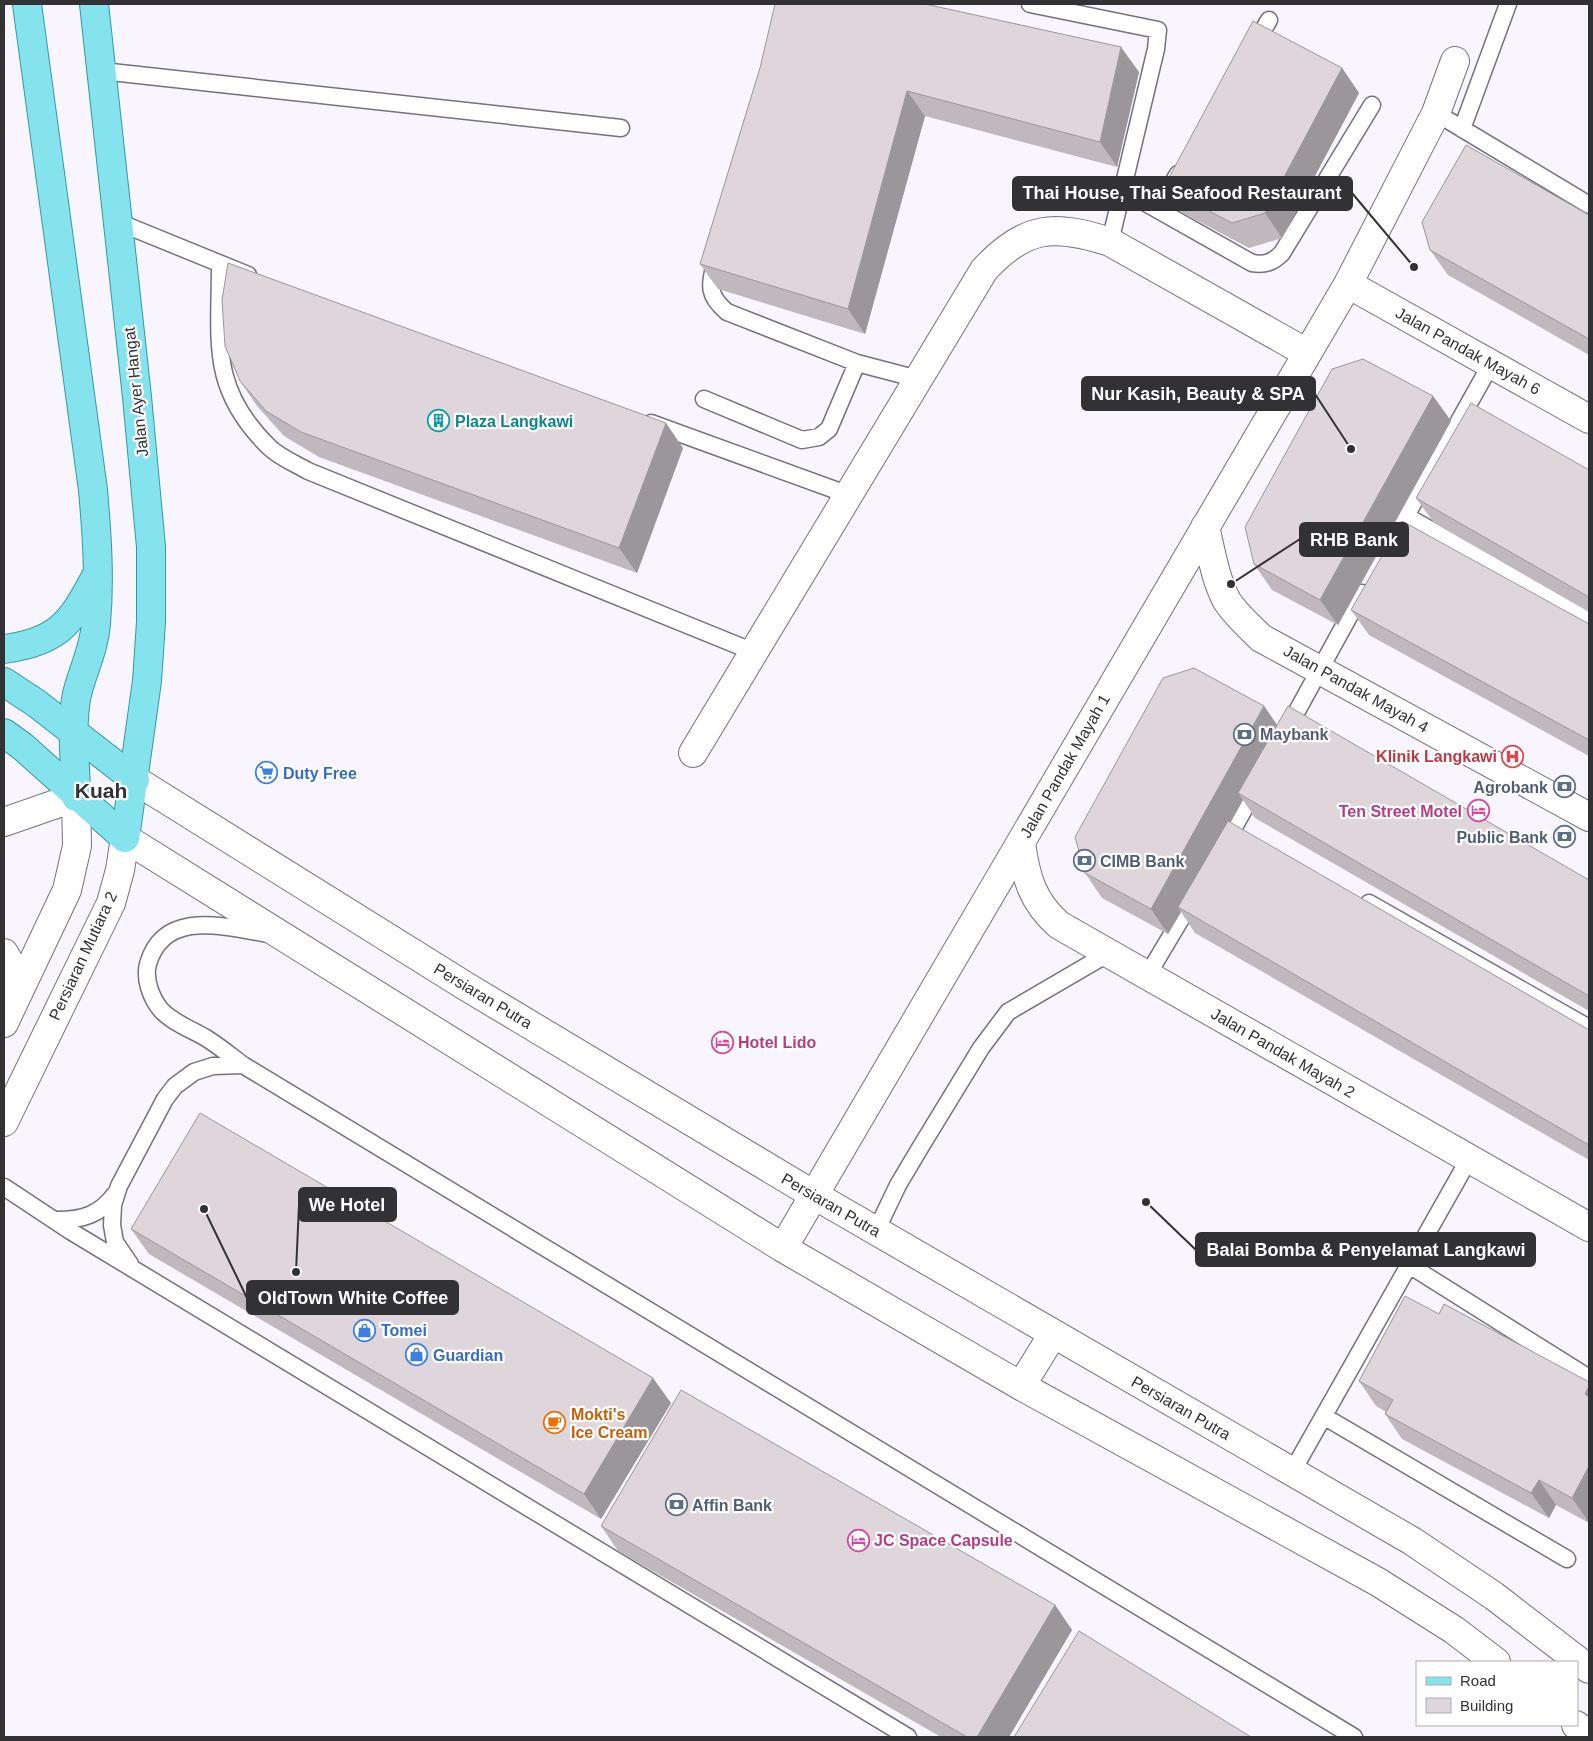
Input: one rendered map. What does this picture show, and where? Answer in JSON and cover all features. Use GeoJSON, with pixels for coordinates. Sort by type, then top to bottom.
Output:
{"type":"FeatureCollection","features":[{"type":"Feature","properties":{"kind":"main road"},"geometry":{"type":"LineString","coordinates":[[27,4],[93,490],[100,570],[96,626],[74,715],[76,797]]}},
{"type":"Feature","properties":{"kind":"main road","name":"Jalan Ayer Hangat"},"geometry":{"type":"LineString","coordinates":[[94,4],[151,547],[151,622],[148,681],[135,780]]}},
{"type":"Feature","properties":{"kind":"main road"},"geometry":{"type":"LineString","coordinates":[[4,649],[29,646],[56,633],[78,612],[100,570]]}},
{"type":"Feature","properties":{"kind":"main road","name":"Persiaran Putra"},"geometry":{"type":"LineString","coordinates":[[4,682],[36,703],[135,780]]}},
{"type":"Feature","properties":{"kind":"main road"},"geometry":{"type":"LineString","coordinates":[[4,733],[22,746],[76,797],[125,838]]}},
{"type":"Feature","properties":{"kind":"main road","name":"Persiaran Mutiara 2"},"geometry":{"type":"LineString","coordinates":[[125,838],[135,780]]}},
{"type":"Feature","properties":{"kind":"street","name":"Jalan Pandak Mayah 1"},"geometry":{"type":"LineString","coordinates":[[783,1248],[1348,284],[1436,114],[1455,61]]}},
{"type":"Feature","properties":{"kind":"street"},"geometry":{"type":"LineString","coordinates":[[693,753],[984,270],[1002,251],[1025,237],[1051,230],[1078,232],[1110,242],[1307,353]]}},
{"type":"Feature","properties":{"kind":"street","name":"Jalan Pandak Mayah 6"},"geometry":{"type":"LineString","coordinates":[[1348,284],[1589,419]]}},
{"type":"Feature","properties":{"kind":"street","name":"Jalan Pandak Mayah 4"},"geometry":{"type":"LineString","coordinates":[[1205,526],[1214,566],[1227,600],[1240,619],[1261,638],[1589,817]]}},
{"type":"Feature","properties":{"kind":"street","name":"Persiaran Putra"},"geometry":{"type":"LineString","coordinates":[[135,780],[467,987],[814,1196],[1412,1541],[1494,1596],[1589,1669]]}},
{"type":"Feature","properties":{"kind":"street"},"geometry":{"type":"LineString","coordinates":[[4,822],[76,797],[77,846],[67,890],[4,1023]]}},
{"type":"Feature","properties":{"kind":"street"},"geometry":{"type":"LineString","coordinates":[[125,838],[278,936],[783,1248],[1021,1386],[1378,1582],[1454,1630],[1495,1661]]}},
{"type":"Feature","properties":{"kind":"street","name":"Persiaran Mutiara 2"},"geometry":{"type":"LineString","coordinates":[[4,1122],[111,904],[120,870],[125,838]]}},
{"type":"Feature","properties":{"kind":"street","name":"Jalan Pandak Mayah 2"},"geometry":{"type":"LineString","coordinates":[[1020,843],[1024,868],[1032,892],[1043,911],[1060,925],[1589,1227]]}},
{"type":"Feature","properties":{"kind":"street"},"geometry":{"type":"LineString","coordinates":[[4,953],[15,972],[20,989]]}},
{"type":"Feature","properties":{"kind":"street"},"geometry":{"type":"LineString","coordinates":[[1021,1386],[1053,1334]]}},
{"type":"Feature","properties":{"kind":"street"},"geometry":{"type":"LineString","coordinates":[[1577,1726],[1589,1735]]}},
{"type":"Feature","properties":{"kind":"lane"},"geometry":{"type":"LineString","coordinates":[[1030,4],[1158,30],[1156,49],[1121,188],[1110,242]]}},
{"type":"Feature","properties":{"kind":"lane"},"geometry":{"type":"LineString","coordinates":[[1462,129],[1508,4]]}},
{"type":"Feature","properties":{"kind":"lane"},"geometry":{"type":"LineString","coordinates":[[1248,54],[1269,20]]}},
{"type":"Feature","properties":{"kind":"lane"},"geometry":{"type":"LineString","coordinates":[[102,71],[621,128]]}},
{"type":"Feature","properties":{"kind":"lane"},"geometry":{"type":"LineString","coordinates":[[1121,188],[1252,264],[1263,265],[1274,261],[1282,253],[1372,105]]}},
{"type":"Feature","properties":{"kind":"lane"},"geometry":{"type":"LineString","coordinates":[[1436,114],[1589,205]]}},
{"type":"Feature","properties":{"kind":"lane"},"geometry":{"type":"LineString","coordinates":[[1157,209],[1188,157]]}},
{"type":"Feature","properties":{"kind":"lane"},"geometry":{"type":"LineString","coordinates":[[118,222],[220,265],[267,282]]}},
{"type":"Feature","properties":{"kind":"lane"},"geometry":{"type":"LineString","coordinates":[[719,246],[710,285],[715,301],[727,312],[857,363],[918,379]]}},
{"type":"Feature","properties":{"kind":"lane"},"geometry":{"type":"LineString","coordinates":[[220,265],[220,354],[224,379],[238,411],[270,448],[308,471],[754,652]]}},
{"type":"Feature","properties":{"kind":"lane"},"geometry":{"type":"LineString","coordinates":[[704,399],[802,440],[819,437],[829,429],[857,363]]}},
{"type":"Feature","properties":{"kind":"lane"},"geometry":{"type":"LineString","coordinates":[[1382,558],[1491,364]]}},
{"type":"Feature","properties":{"kind":"lane"},"geometry":{"type":"LineString","coordinates":[[633,416],[849,495]]}},
{"type":"Feature","properties":{"kind":"lane"},"geometry":{"type":"LineString","coordinates":[[1406,516],[1589,619]]}},
{"type":"Feature","properties":{"kind":"lane"},"geometry":{"type":"LineString","coordinates":[[1277,748],[1372,575]]}},
{"type":"Feature","properties":{"kind":"lane"},"geometry":{"type":"LineString","coordinates":[[1215,860],[1263,774]]}},
{"type":"Feature","properties":{"kind":"lane"},"geometry":{"type":"LineString","coordinates":[[1234,827],[1252,836]]}},
{"type":"Feature","properties":{"kind":"lane"},"geometry":{"type":"LineString","coordinates":[[1147,976],[1200,885]]}},
{"type":"Feature","properties":{"kind":"lane"},"geometry":{"type":"LineString","coordinates":[[1356,896],[1589,1028]]}},
{"type":"Feature","properties":{"kind":"lane"},"geometry":{"type":"LineString","coordinates":[[278,936],[217,925],[177,929],[162,937],[153,948],[147,968],[149,991],[161,1010],[176,1021],[207,1038],[243,1065],[1354,1737]]}},
{"type":"Feature","properties":{"kind":"lane"},"geometry":{"type":"LineString","coordinates":[[876,1231],[898,1185],[925,1140],[981,1048],[1008,1012],[1109,953]]}},
{"type":"Feature","properties":{"kind":"lane"},"geometry":{"type":"LineString","coordinates":[[57,1220],[73,1220],[88,1217],[102,1209],[119,1186],[165,1099],[175,1086],[194,1072],[213,1066],[243,1065]]}},
{"type":"Feature","properties":{"kind":"lane"},"geometry":{"type":"LineString","coordinates":[[1292,1472],[1325,1417],[1469,1159]]}},
{"type":"Feature","properties":{"kind":"lane"},"geometry":{"type":"LineString","coordinates":[[119,1186],[113,1205],[112,1225],[115,1242],[124,1257],[139,1272]]}},
{"type":"Feature","properties":{"kind":"lane"},"geometry":{"type":"LineString","coordinates":[[4,1187],[57,1220],[72,1232],[908,1737]]}},
{"type":"Feature","properties":{"kind":"lane"},"geometry":{"type":"LineString","coordinates":[[1409,1266],[1589,1378]]}},
{"type":"Feature","properties":{"kind":"lane"},"geometry":{"type":"LineString","coordinates":[[1325,1417],[1568,1559]]}},
{"type":"Feature","properties":{"kind":"building"},"geometry":{"type":"Polygon","coordinates":[[[775,4],[925,4],[1121,47],[1100,142],[907,91],[848,309],[700,264],[760,68],[775,4]]]}},
{"type":"Feature","properties":{"kind":"building"},"geometry":{"type":"Polygon","coordinates":[[[1253,21],[1342,68],[1265,213],[1232,223],[1164,187],[1253,21]]]}},
{"type":"Feature","properties":{"kind":"building"},"geometry":{"type":"Polygon","coordinates":[[[1466,145],[1589,215],[1589,339],[1430,250],[1422,222],[1466,145]]]}},
{"type":"Feature","properties":{"kind":"building","name":"Plaza Langkawi"},"geometry":{"type":"Polygon","coordinates":[[[228,263],[666,423],[619,548],[301,432],[266,411],[240,381],[225,346],[222,300],[228,263]]]}},
{"type":"Feature","properties":{"kind":"building"},"geometry":{"type":"Polygon","coordinates":[[[1363,359],[1433,396],[1320,600],[1254,564],[1245,527],[1332,369],[1363,359]]]}},
{"type":"Feature","properties":{"kind":"building"},"geometry":{"type":"Polygon","coordinates":[[[1471,403],[1589,470],[1589,597],[1416,498],[1471,403]]]}},
{"type":"Feature","properties":{"kind":"building"},"geometry":{"type":"Polygon","coordinates":[[[1402,521],[1589,624],[1589,740],[1351,610],[1402,521]]]}},
{"type":"Feature","properties":{"kind":"building"},"geometry":{"type":"Polygon","coordinates":[[[1194,668],[1264,706],[1151,909],[1085,873],[1075,837],[1163,678],[1194,668]]]}},
{"type":"Feature","properties":{"kind":"building"},"geometry":{"type":"Polygon","coordinates":[[[1288,706],[1589,880],[1589,996],[1238,793],[1288,706]]]}},
{"type":"Feature","properties":{"kind":"building"},"geometry":{"type":"Polygon","coordinates":[[[1228,821],[1589,1030],[1589,1145],[1178,907],[1228,821]]]}},
{"type":"Feature","properties":{"kind":"building"},"geometry":{"type":"Polygon","coordinates":[[[200,1113],[653,1378],[584,1494],[131,1229],[200,1113]]]}},
{"type":"Feature","properties":{"kind":"building"},"geometry":{"type":"Polygon","coordinates":[[[1405,1296],[1439,1314],[1444,1304],[1589,1382],[1585,1394],[1589,1397],[1589,1466],[1572,1498],[1539,1480],[1531,1493],[1385,1414],[1393,1400],[1359,1381],[1405,1296]]]}},
{"type":"Feature","properties":{"kind":"building"},"geometry":{"type":"Polygon","coordinates":[[[681,1390],[1055,1605],[977,1737],[967,1737],[601,1526],[681,1390]]]}},
{"type":"Feature","properties":{"kind":"building"},"geometry":{"type":"Polygon","coordinates":[[[1079,1631],[1251,1737],[1014,1737],[1079,1631]]]}},
{"type":"Feature","properties":{"kind":"place","name":"Thai House, Thai Seafood Restaurant"},"geometry":{"type":"Point","coordinates":[1414,267]}},
{"type":"Feature","properties":{"kind":"place","name":"Plaza Langkawi"},"geometry":{"type":"Point","coordinates":[439,421]}},
{"type":"Feature","properties":{"kind":"place","name":"Nur Kasih, Beauty & SPA"},"geometry":{"type":"Point","coordinates":[1351,449]}},
{"type":"Feature","properties":{"kind":"place","name":"RHB Bank"},"geometry":{"type":"Point","coordinates":[1231,584]}},
{"type":"Feature","properties":{"kind":"place","name":"Maybank"},"geometry":{"type":"Point","coordinates":[1244,734]}},
{"type":"Feature","properties":{"kind":"place","name":"Klinik Langkawi"},"geometry":{"type":"Point","coordinates":[1513,756]}},
{"type":"Feature","properties":{"kind":"place","name":"Duty Free"},"geometry":{"type":"Point","coordinates":[267,773]}},
{"type":"Feature","properties":{"kind":"place","name":"Agrobank"},"geometry":{"type":"Point","coordinates":[1564,787]}},
{"type":"Feature","properties":{"kind":"place","name":"Ten Street Motel"},"geometry":{"type":"Point","coordinates":[1478,811]}},
{"type":"Feature","properties":{"kind":"place","name":"Public Bank"},"geometry":{"type":"Point","coordinates":[1564,837]}},
{"type":"Feature","properties":{"kind":"place","name":"CIMB Bank"},"geometry":{"type":"Point","coordinates":[1084,861]}},
{"type":"Feature","properties":{"kind":"place","name":"Hotel Lido"},"geometry":{"type":"Point","coordinates":[722,1042]}},
{"type":"Feature","properties":{"kind":"place","name":"Balai Bomba & Penyelamat Langkawi"},"geometry":{"type":"Point","coordinates":[1146,1202]}},
{"type":"Feature","properties":{"kind":"place","name":"OldTown White Coffee"},"geometry":{"type":"Point","coordinates":[204,1209]}},
{"type":"Feature","properties":{"kind":"place","name":"We Hotel"},"geometry":{"type":"Point","coordinates":[296,1272]}},
{"type":"Feature","properties":{"kind":"place","name":"Tomei"},"geometry":{"type":"Point","coordinates":[365,1330]}},
{"type":"Feature","properties":{"kind":"place","name":"Guardian"},"geometry":{"type":"Point","coordinates":[417,1355]}},
{"type":"Feature","properties":{"kind":"place","name":"Mokti's Ice Cream"},"geometry":{"type":"Point","coordinates":[555,1423]}},
{"type":"Feature","properties":{"kind":"place","name":"Affin Bank"},"geometry":{"type":"Point","coordinates":[676,1505]}},
{"type":"Feature","properties":{"kind":"place","name":"JC Space Capsule"},"geometry":{"type":"Point","coordinates":[858,1540]}},
{"type":"Feature","properties":{"kind":"district","name":"Kuah"},"geometry":{"type":"Point","coordinates":[101,790]}}]}
